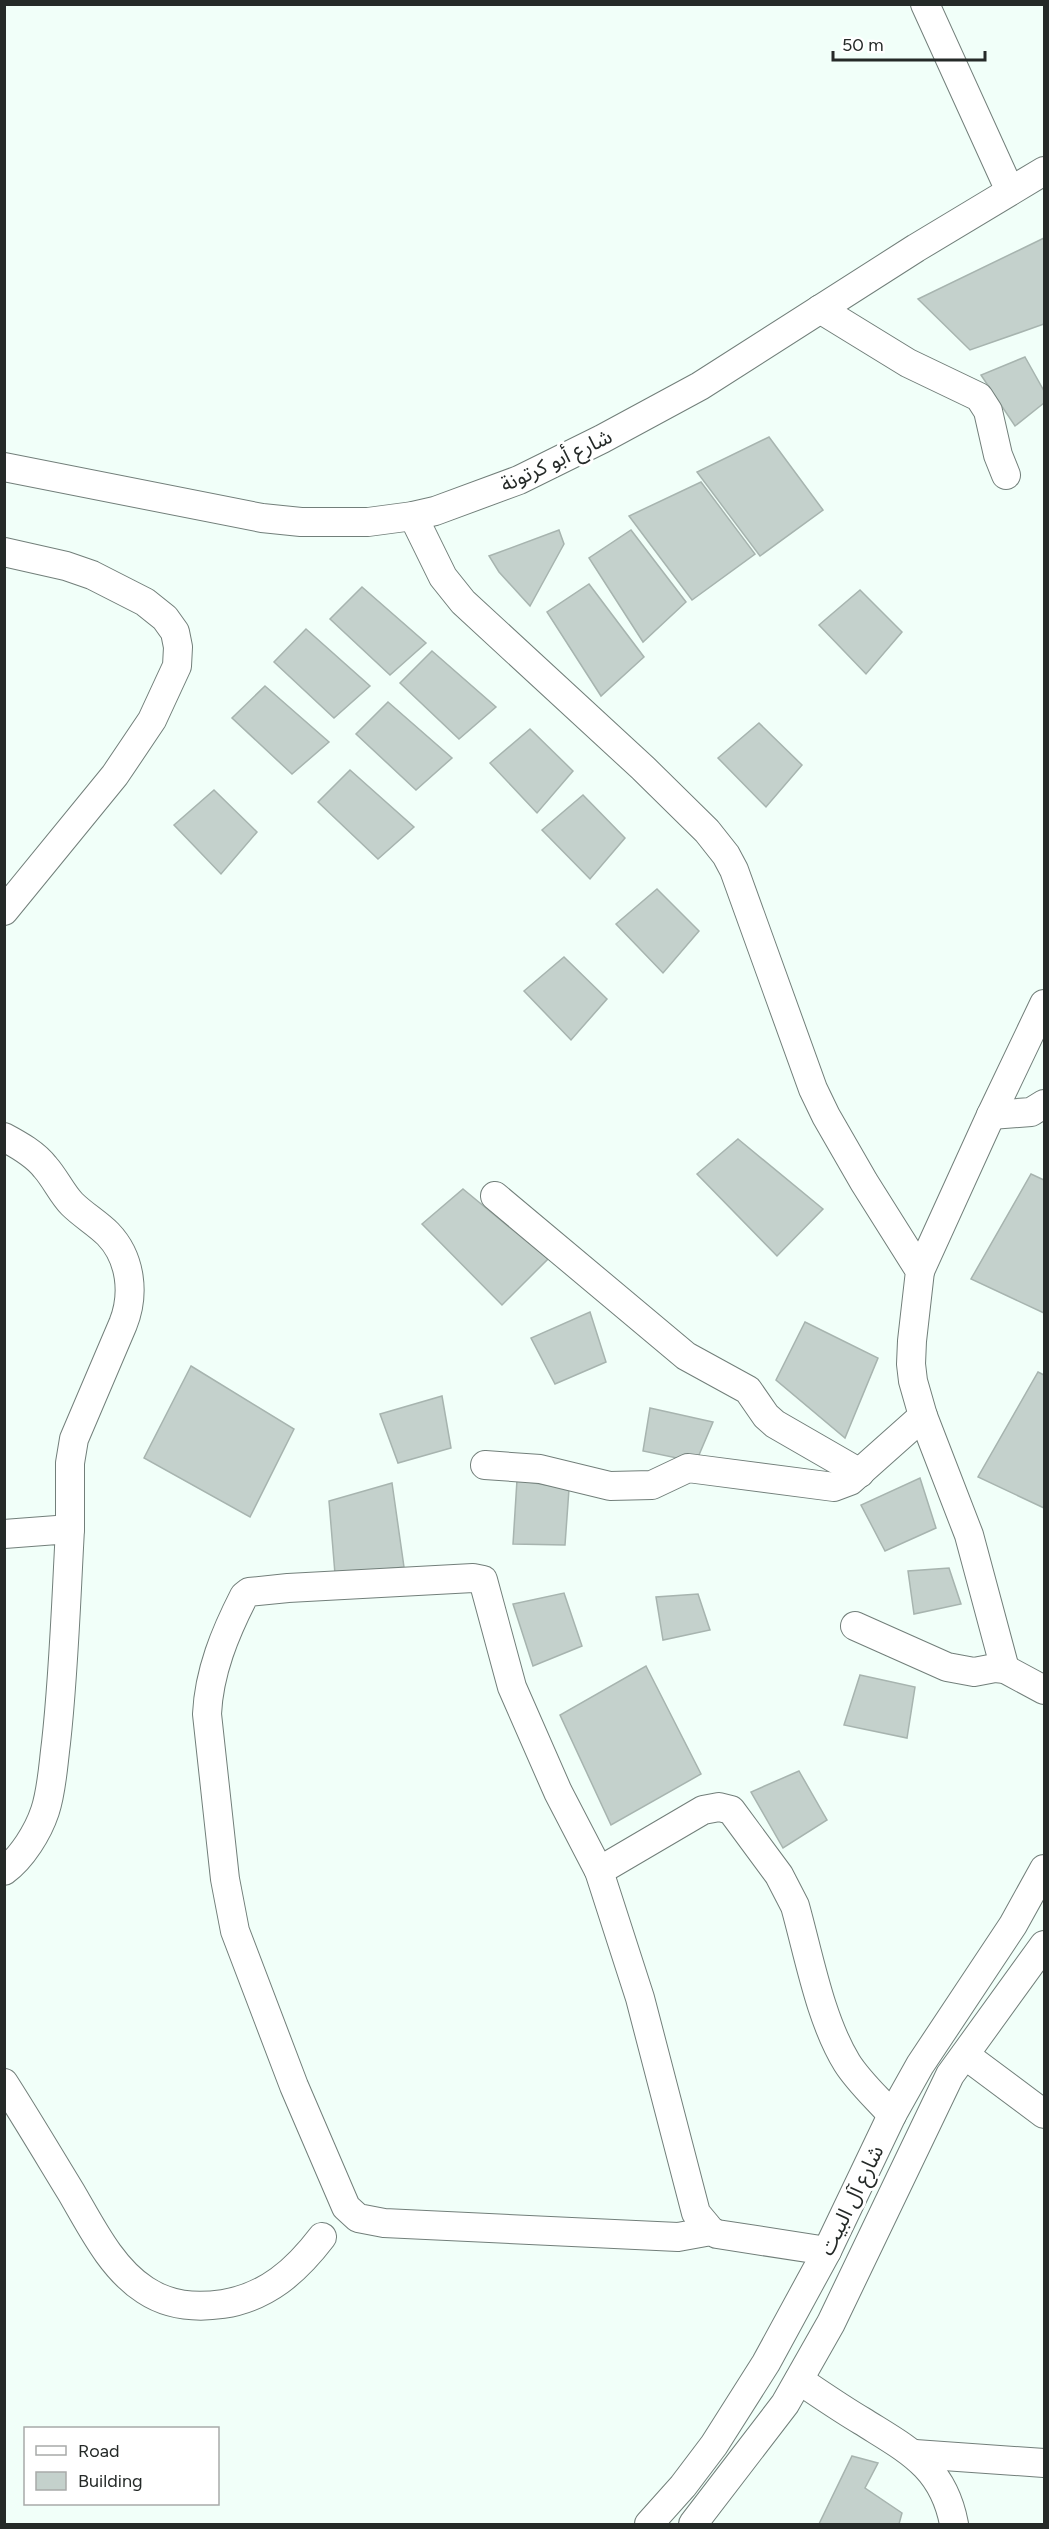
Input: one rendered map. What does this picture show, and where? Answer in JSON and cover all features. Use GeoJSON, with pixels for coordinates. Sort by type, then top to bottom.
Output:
{"type":"FeatureCollection","features":[{"type":"Feature","properties":{"kind":"street"},"geometry":{"type":"LineString","coordinates":[[925,4],[1010,191]]}},
{"type":"Feature","properties":{"kind":"street","name":"شارع أبو كرتونة"},"geometry":{"type":"LineString","coordinates":[[4,467],[262,518],[301,522],[368,522],[435,511],[519,480],[602,439],[700,386],[1044,171]]}},
{"type":"Feature","properties":{"kind":"street"},"geometry":{"type":"LineString","coordinates":[[820,309],[908,363],[979,397],[988,411],[998,455],[1006,475]]}},
{"type":"Feature","properties":{"kind":"street"},"geometry":{"type":"LineString","coordinates":[[413,516],[444,577],[463,602],[643,768],[707,831],[726,855],[734,870],[813,1089],[864,1182],[920,1271]]}},
{"type":"Feature","properties":{"kind":"street"},"geometry":{"type":"LineString","coordinates":[[4,552],[66,566],[92,575],[145,602],[165,618],[175,633],[178,647],[177,666],[152,720],[115,775],[4,911]]}},
{"type":"Feature","properties":{"kind":"street"},"geometry":{"type":"LineString","coordinates":[[1005,1669],[969,1535],[923,1416],[911,1364],[920,1271],[1044,1004]]}},
{"type":"Feature","properties":{"kind":"street"},"geometry":{"type":"LineString","coordinates":[[991,1115],[1031,1112],[1044,1104]]}},
{"type":"Feature","properties":{"kind":"street"},"geometry":{"type":"LineString","coordinates":[[4,1137],[27,1150],[44,1165],[71,1203],[117,1245],[124,1258],[131,1291],[129,1308],[123,1324],[74,1439],[70,1463],[70,1529],[62,1692],[50,1792],[38,1829],[21,1854],[4,1871]]}},
{"type":"Feature","properties":{"kind":"street"},"geometry":{"type":"LineString","coordinates":[[495,1196],[686,1356],[748,1390],[765,1416],[860,1473]]}},
{"type":"Feature","properties":{"kind":"street"},"geometry":{"type":"LineString","coordinates":[[485,1465],[540,1469],[595,1483],[621,1486],[652,1485],[688,1468],[834,1486],[845,1484],[860,1473],[923,1416]]}},
{"type":"Feature","properties":{"kind":"street"},"geometry":{"type":"LineString","coordinates":[[4,1534],[70,1529]]}},
{"type":"Feature","properties":{"kind":"street"},"geometry":{"type":"LineString","coordinates":[[711,2231],[696,2213],[692,2202],[640,1998],[599,1871],[558,1792],[512,1687],[481,1579],[288,1588],[257,1591],[244,1596],[214,1664],[207,1714],[231,1917],[294,2086],[346,2207],[358,2218],[384,2223],[678,2238],[711,2231],[827,2251]]}},
{"type":"Feature","properties":{"kind":"street"},"geometry":{"type":"LineString","coordinates":[[855,1626],[947,1667],[974,1672],[1005,1669],[1044,1690]]}},
{"type":"Feature","properties":{"kind":"street"},"geometry":{"type":"LineString","coordinates":[[599,1871],[703,1810],[719,1807],[731,1810],[788,1890],[795,1906],[825,2012],[840,2051],[852,2070],[892,2115]]}},
{"type":"Feature","properties":{"kind":"street","name":"شارع آل البيت"},"geometry":{"type":"LineString","coordinates":[[649,2524],[683,2486],[714,2445],[765,2363],[827,2251],[892,2115],[920,2066],[1013,1925],[1044,1869]]}},
{"type":"Feature","properties":{"kind":"street","name":"شارع آل البيت"},"geometry":{"type":"LineString","coordinates":[[693,2524],[785,2404],[831,2323],[945,2085],[1044,1945]]}},
{"type":"Feature","properties":{"kind":"street"},"geometry":{"type":"LineString","coordinates":[[965,2055],[1044,2114]]}},
{"type":"Feature","properties":{"kind":"street"},"geometry":{"type":"LineString","coordinates":[[4,2083],[93,2229],[118,2265],[131,2279],[161,2299],[186,2306],[209,2306],[248,2299],[290,2274],[322,2237]]}},
{"type":"Feature","properties":{"kind":"street"},"geometry":{"type":"LineString","coordinates":[[799,2380],[915,2454],[938,2480],[950,2503],[954,2524]]}},
{"type":"Feature","properties":{"kind":"street"},"geometry":{"type":"LineString","coordinates":[[915,2454],[1044,2463]]}},
{"type":"Feature","properties":{"kind":"building"},"geometry":{"type":"Polygon","coordinates":[[[1044,238],[1044,324],[970,350],[918,299],[1044,238]]]}},
{"type":"Feature","properties":{"kind":"building"},"geometry":{"type":"Polygon","coordinates":[[[1025,357],[1044,391],[1044,403],[1015,426],[981,375],[1025,357]]]}},
{"type":"Feature","properties":{"kind":"building"},"geometry":{"type":"Polygon","coordinates":[[[769,437],[823,510],[760,556],[697,472],[769,437]]]}},
{"type":"Feature","properties":{"kind":"building"},"geometry":{"type":"Polygon","coordinates":[[[701,482],[755,554],[692,600],[629,516],[701,482]]]}},
{"type":"Feature","properties":{"kind":"building"},"geometry":{"type":"Polygon","coordinates":[[[559,530],[564,544],[530,606],[499,572],[489,556],[559,530]]]}},
{"type":"Feature","properties":{"kind":"building"},"geometry":{"type":"Polygon","coordinates":[[[631,530],[686,602],[643,642],[589,558],[631,530]]]}},
{"type":"Feature","properties":{"kind":"building"},"geometry":{"type":"Polygon","coordinates":[[[589,584],[644,657],[601,696],[547,612],[589,584]]]}},
{"type":"Feature","properties":{"kind":"building"},"geometry":{"type":"Polygon","coordinates":[[[362,587],[426,643],[390,675],[330,619],[362,587]]]}},
{"type":"Feature","properties":{"kind":"building"},"geometry":{"type":"Polygon","coordinates":[[[860,590],[902,632],[866,674],[819,625],[860,590]]]}},
{"type":"Feature","properties":{"kind":"building"},"geometry":{"type":"Polygon","coordinates":[[[306,629],[370,686],[334,718],[274,662],[306,629]]]}},
{"type":"Feature","properties":{"kind":"building"},"geometry":{"type":"Polygon","coordinates":[[[432,651],[496,707],[459,739],[400,683],[432,651]]]}},
{"type":"Feature","properties":{"kind":"building"},"geometry":{"type":"Polygon","coordinates":[[[265,686],[329,742],[292,774],[232,718],[265,686]]]}},
{"type":"Feature","properties":{"kind":"building"},"geometry":{"type":"Polygon","coordinates":[[[388,702],[452,758],[416,790],[356,734],[388,702]]]}},
{"type":"Feature","properties":{"kind":"building"},"geometry":{"type":"Polygon","coordinates":[[[759,723],[802,765],[766,807],[718,758],[759,723]]]}},
{"type":"Feature","properties":{"kind":"building"},"geometry":{"type":"Polygon","coordinates":[[[530,729],[573,771],[537,813],[490,763],[530,729]]]}},
{"type":"Feature","properties":{"kind":"building"},"geometry":{"type":"Polygon","coordinates":[[[350,770],[414,827],[378,859],[318,802],[350,770]]]}},
{"type":"Feature","properties":{"kind":"building"},"geometry":{"type":"Polygon","coordinates":[[[214,790],[257,832],[221,874],[174,825],[214,790]]]}},
{"type":"Feature","properties":{"kind":"building"},"geometry":{"type":"Polygon","coordinates":[[[583,795],[625,838],[590,879],[542,830],[583,795]]]}},
{"type":"Feature","properties":{"kind":"building"},"geometry":{"type":"Polygon","coordinates":[[[657,889],[699,931],[663,973],[616,924],[657,889]]]}},
{"type":"Feature","properties":{"kind":"building"},"geometry":{"type":"Polygon","coordinates":[[[564,957],[607,999],[571,1040],[524,991],[564,957]]]}},
{"type":"Feature","properties":{"kind":"building"},"geometry":{"type":"Polygon","coordinates":[[[738,1139],[823,1209],[777,1256],[697,1174],[738,1139]]]}},
{"type":"Feature","properties":{"kind":"building"},"geometry":{"type":"Polygon","coordinates":[[[1031,1174],[1044,1180],[1044,1313],[971,1279],[1031,1174]]]}},
{"type":"Feature","properties":{"kind":"building"},"geometry":{"type":"Polygon","coordinates":[[[463,1189],[548,1259],[502,1305],[422,1224],[463,1189]]]}},
{"type":"Feature","properties":{"kind":"building"},"geometry":{"type":"Polygon","coordinates":[[[590,1312],[606,1362],[555,1384],[531,1338],[590,1312]]]}},
{"type":"Feature","properties":{"kind":"building"},"geometry":{"type":"Polygon","coordinates":[[[805,1322],[878,1358],[845,1438],[776,1380],[805,1322]]]}},
{"type":"Feature","properties":{"kind":"building"},"geometry":{"type":"Polygon","coordinates":[[[191,1366],[294,1429],[250,1517],[144,1458],[191,1366]]]}},
{"type":"Feature","properties":{"kind":"building"},"geometry":{"type":"Polygon","coordinates":[[[1038,1372],[1044,1375],[1044,1508],[978,1477],[1038,1372]]]}},
{"type":"Feature","properties":{"kind":"building"},"geometry":{"type":"Polygon","coordinates":[[[442,1396],[451,1448],[398,1463],[380,1414],[442,1396]]]}},
{"type":"Feature","properties":{"kind":"building"},"geometry":{"type":"Polygon","coordinates":[[[650,1408],[713,1422],[696,1462],[643,1451],[650,1408]]]}},
{"type":"Feature","properties":{"kind":"building"},"geometry":{"type":"Polygon","coordinates":[[[920,1478],[936,1528],[885,1551],[861,1505],[920,1478]]]}},
{"type":"Feature","properties":{"kind":"building"},"geometry":{"type":"Polygon","coordinates":[[[517,1480],[569,1489],[565,1545],[513,1544],[517,1480]]]}},
{"type":"Feature","properties":{"kind":"building"},"geometry":{"type":"Polygon","coordinates":[[[392,1483],[404,1567],[335,1574],[329,1501],[392,1483]]]}},
{"type":"Feature","properties":{"kind":"building"},"geometry":{"type":"Polygon","coordinates":[[[949,1568],[961,1604],[914,1614],[908,1571],[949,1568]]]}},
{"type":"Feature","properties":{"kind":"building"},"geometry":{"type":"Polygon","coordinates":[[[564,1593],[582,1646],[533,1666],[513,1604],[564,1593]]]}},
{"type":"Feature","properties":{"kind":"building"},"geometry":{"type":"Polygon","coordinates":[[[698,1594],[710,1630],[663,1640],[656,1597],[698,1594]]]}},
{"type":"Feature","properties":{"kind":"building"},"geometry":{"type":"Polygon","coordinates":[[[646,1666],[701,1774],[611,1825],[560,1715],[646,1666]]]}},
{"type":"Feature","properties":{"kind":"building"},"geometry":{"type":"Polygon","coordinates":[[[860,1675],[915,1687],[907,1738],[844,1725],[860,1675]]]}},
{"type":"Feature","properties":{"kind":"building"},"geometry":{"type":"Polygon","coordinates":[[[799,1771],[827,1820],[783,1848],[751,1792],[799,1771]]]}},
{"type":"Feature","properties":{"kind":"building"},"geometry":{"type":"Polygon","coordinates":[[[852,2456],[878,2463],[865,2488],[902,2513],[899,2524],[819,2524],[852,2456]]]}}]}
